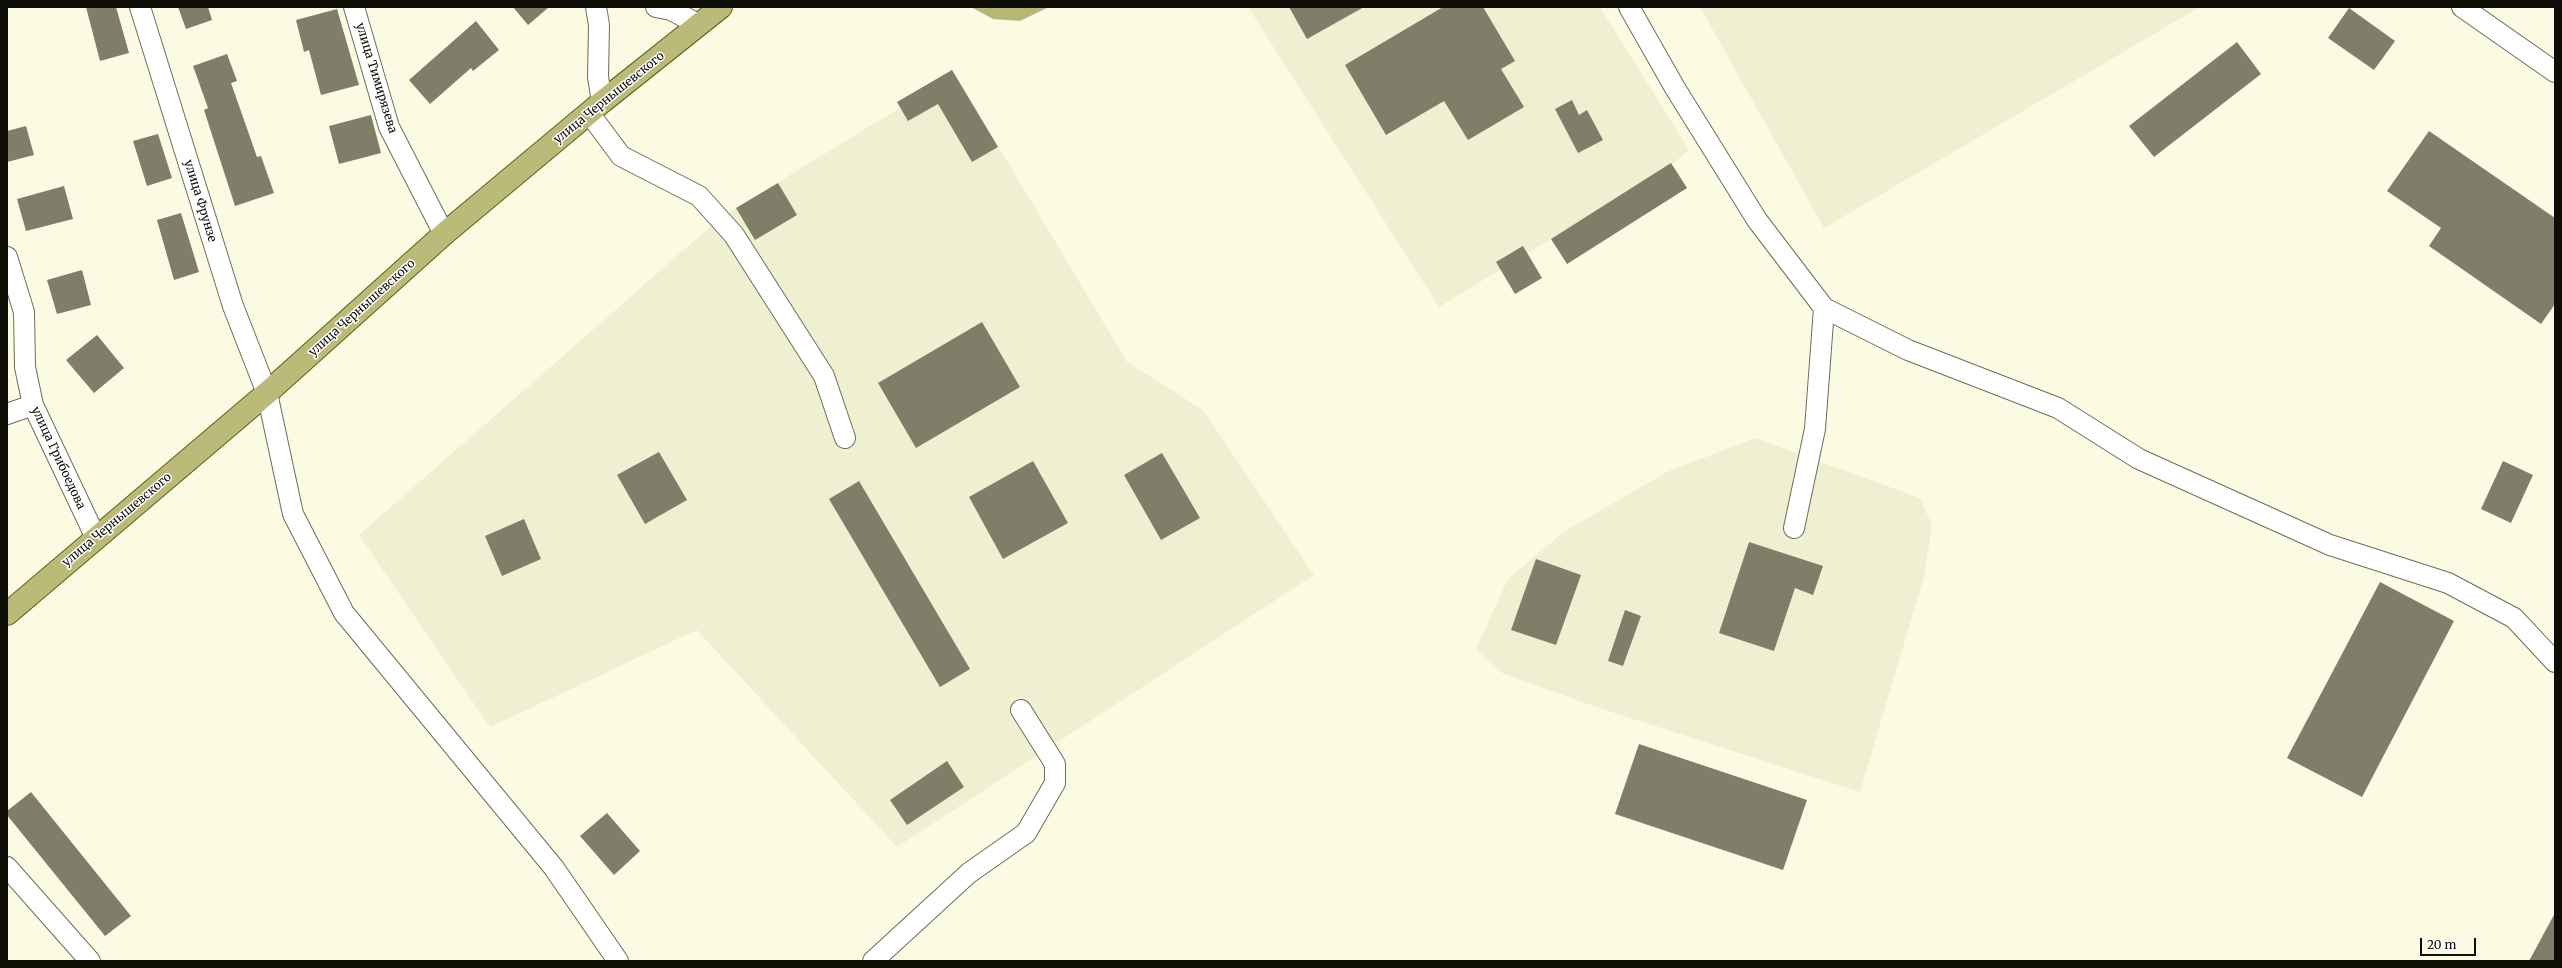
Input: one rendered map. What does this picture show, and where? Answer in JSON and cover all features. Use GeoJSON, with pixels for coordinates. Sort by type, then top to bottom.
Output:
{"type":"FeatureCollection","features":[{"type":"Feature","properties":{"kind":"main road","name":"улица Чернышевского"},"geometry":{"type":"LineString","coordinates":[[7,614],[267,393],[444,234],[698,24],[721,7]]}},
{"type":"Feature","properties":{"kind":"street","name":"улица Фрунзе"},"geometry":{"type":"LineString","coordinates":[[140,7],[233,306],[267,393],[293,514],[344,613],[554,868],[618,961]]}},
{"type":"Feature","properties":{"kind":"street","name":"улица Тимирязева"},"geometry":{"type":"LineString","coordinates":[[354,7],[389,127],[444,234]]}},
{"type":"Feature","properties":{"kind":"street"},"geometry":{"type":"LineString","coordinates":[[596,7],[599,25],[596,108],[621,156],[699,196],[734,235],[824,376],[845,438]]}},
{"type":"Feature","properties":{"kind":"street"},"geometry":{"type":"LineString","coordinates":[[656,7],[671,10],[698,24]]}},
{"type":"Feature","properties":{"kind":"street"},"geometry":{"type":"LineString","coordinates":[[1629,7],[1675,88],[1757,220],[1824,308],[1908,350],[2058,408],[2139,459],[2330,545],[2448,583],[2514,618],[2555,662]]}},
{"type":"Feature","properties":{"kind":"street"},"geometry":{"type":"LineString","coordinates":[[2462,7],[2555,72]]}},
{"type":"Feature","properties":{"kind":"street","name":"улица Грибоедова"},"geometry":{"type":"LineString","coordinates":[[7,257],[24,312],[16,367],[32,405],[96,538]]}},
{"type":"Feature","properties":{"kind":"street"},"geometry":{"type":"LineString","coordinates":[[1794,528],[1815,429],[1824,308]]}},
{"type":"Feature","properties":{"kind":"street"},"geometry":{"type":"LineString","coordinates":[[7,414],[32,405]]}},
{"type":"Feature","properties":{"kind":"street"},"geometry":{"type":"LineString","coordinates":[[873,961],[969,873],[1026,833],[1055,783],[1055,764],[1021,710]]}},
{"type":"Feature","properties":{"kind":"street"},"geometry":{"type":"LineString","coordinates":[[9,873],[90,961]]}},
{"type":"Feature","properties":{"kind":"shaded area"},"geometry":{"type":"Polygon","coordinates":[[[971,7],[1049,7],[1020,21],[993,19],[971,7]]]}},
{"type":"Feature","properties":{"kind":"shaded area"},"geometry":{"type":"Polygon","coordinates":[[[1248,7],[1600,7],[1689,150],[1670,166],[1439,307],[1248,7]]]}},
{"type":"Feature","properties":{"kind":"shaded area"},"geometry":{"type":"Polygon","coordinates":[[[1700,7],[2200,7],[1824,228],[1700,7]]]}},
{"type":"Feature","properties":{"kind":"shaded area"},"geometry":{"type":"Polygon","coordinates":[[[955,74],[1127,362],[1203,410],[1314,575],[897,847],[697,630],[490,727],[359,535],[710,227],[736,208],[955,74]]]}},
{"type":"Feature","properties":{"kind":"shaded area"},"geometry":{"type":"Polygon","coordinates":[[[1755,438],[1920,498],[1932,525],[1924,576],[1860,792],[1599,708],[1502,673],[1476,649],[1508,579],[1565,531],[1667,472],[1755,438]]]}},
{"type":"Feature","properties":{"kind":"building"},"geometry":{"type":"Polygon","coordinates":[[[86,7],[116,7],[129,53],[100,61],[86,7]]]}},
{"type":"Feature","properties":{"kind":"building"},"geometry":{"type":"Polygon","coordinates":[[[178,7],[208,7],[212,20],[186,29],[178,7]]]}},
{"type":"Feature","properties":{"kind":"building"},"geometry":{"type":"Polygon","coordinates":[[[513,7],[549,7],[528,25],[513,7]]]}},
{"type":"Feature","properties":{"kind":"building"},"geometry":{"type":"Polygon","coordinates":[[[1289,7],[1364,7],[1307,39],[1289,7]]]}},
{"type":"Feature","properties":{"kind":"building"},"geometry":{"type":"Polygon","coordinates":[[[1443,7],[1483,7],[1515,61],[1501,69],[1524,107],[1468,140],[1444,101],[1386,135],[1345,65],[1443,7]]]}},
{"type":"Feature","properties":{"kind":"building"},"geometry":{"type":"Polygon","coordinates":[[[2349,8],[2395,41],[2374,70],[2328,38],[2349,8]]]}},
{"type":"Feature","properties":{"kind":"building"},"geometry":{"type":"Polygon","coordinates":[[[337,9],[359,85],[321,95],[309,50],[304,52],[296,20],[337,9]]]}},
{"type":"Feature","properties":{"kind":"building"},"geometry":{"type":"Polygon","coordinates":[[[476,21],[499,50],[473,71],[471,68],[430,104],[409,80],[476,21]]]}},
{"type":"Feature","properties":{"kind":"building"},"geometry":{"type":"Polygon","coordinates":[[[2237,42],[2261,74],[2154,157],[2129,126],[2237,42]]]}},
{"type":"Feature","properties":{"kind":"building"},"geometry":{"type":"Polygon","coordinates":[[[227,54],[237,81],[231,83],[257,157],[261,156],[274,193],[235,206],[204,110],[208,108],[193,66],[227,54]]]}},
{"type":"Feature","properties":{"kind":"building"},"geometry":{"type":"Polygon","coordinates":[[[952,70],[998,147],[972,162],[938,104],[908,121],[897,102],[952,70]]]}},
{"type":"Feature","properties":{"kind":"building"},"geometry":{"type":"Polygon","coordinates":[[[1572,100],[1579,115],[1587,110],[1603,140],[1578,153],[1555,109],[1572,100]]]}},
{"type":"Feature","properties":{"kind":"building"},"geometry":{"type":"Polygon","coordinates":[[[371,115],[381,153],[339,164],[329,126],[371,115]]]}},
{"type":"Feature","properties":{"kind":"building"},"geometry":{"type":"Polygon","coordinates":[[[26,126],[34,155],[7,162],[7,131],[26,126]]]}},
{"type":"Feature","properties":{"kind":"building"},"geometry":{"type":"Polygon","coordinates":[[[2429,131],[2555,218],[2555,304],[2541,324],[2429,246],[2441,228],[2387,191],[2429,131]]]}},
{"type":"Feature","properties":{"kind":"building"},"geometry":{"type":"Polygon","coordinates":[[[158,134],[172,178],[147,186],[133,141],[158,134]]]}},
{"type":"Feature","properties":{"kind":"building"},"geometry":{"type":"Polygon","coordinates":[[[1671,163],[1687,188],[1567,264],[1551,239],[1671,163]]]}},
{"type":"Feature","properties":{"kind":"building"},"geometry":{"type":"Polygon","coordinates":[[[778,183],[797,215],[755,240],[736,208],[778,183]]]}},
{"type":"Feature","properties":{"kind":"building"},"geometry":{"type":"Polygon","coordinates":[[[64,186],[73,219],[26,231],[17,199],[64,186]]]}},
{"type":"Feature","properties":{"kind":"building"},"geometry":{"type":"Polygon","coordinates":[[[181,213],[199,272],[174,280],[157,220],[181,213]]]}},
{"type":"Feature","properties":{"kind":"building"},"geometry":{"type":"Polygon","coordinates":[[[1523,246],[1542,278],[1515,294],[1496,262],[1523,246]]]}},
{"type":"Feature","properties":{"kind":"building"},"geometry":{"type":"Polygon","coordinates":[[[82,270],[91,305],[57,314],[47,280],[82,270]]]}},
{"type":"Feature","properties":{"kind":"building"},"geometry":{"type":"Polygon","coordinates":[[[982,322],[1020,387],[916,448],[878,383],[982,322]]]}},
{"type":"Feature","properties":{"kind":"building"},"geometry":{"type":"Polygon","coordinates":[[[97,335],[124,368],[94,393],[66,360],[97,335]]]}},
{"type":"Feature","properties":{"kind":"building"},"geometry":{"type":"Polygon","coordinates":[[[659,452],[687,500],[645,524],[617,475],[659,452]]]}},
{"type":"Feature","properties":{"kind":"building"},"geometry":{"type":"Polygon","coordinates":[[[1162,453],[1200,518],[1161,540],[1124,475],[1162,453]]]}},
{"type":"Feature","properties":{"kind":"building"},"geometry":{"type":"Polygon","coordinates":[[[1033,461],[1068,523],[1003,559],[969,497],[1033,461]]]}},
{"type":"Feature","properties":{"kind":"building"},"geometry":{"type":"Polygon","coordinates":[[[2503,461],[2533,475],[2511,523],[2481,509],[2503,461]]]}},
{"type":"Feature","properties":{"kind":"building"},"geometry":{"type":"Polygon","coordinates":[[[859,481],[970,669],[940,687],[829,499],[859,481]]]}},
{"type":"Feature","properties":{"kind":"building"},"geometry":{"type":"Polygon","coordinates":[[[524,519],[541,559],[502,576],[485,536],[524,519]]]}},
{"type":"Feature","properties":{"kind":"building"},"geometry":{"type":"Polygon","coordinates":[[[1749,542],[1823,566],[1813,595],[1795,588],[1774,651],[1719,633],[1749,542]]]}},
{"type":"Feature","properties":{"kind":"building"},"geometry":{"type":"Polygon","coordinates":[[[1536,559],[1581,575],[1556,645],[1511,630],[1536,559]]]}},
{"type":"Feature","properties":{"kind":"building"},"geometry":{"type":"Polygon","coordinates":[[[2380,582],[2454,621],[2362,797],[2287,758],[2380,582]]]}},
{"type":"Feature","properties":{"kind":"building"},"geometry":{"type":"Polygon","coordinates":[[[1625,610],[1641,616],[1623,666],[1608,661],[1625,610]]]}},
{"type":"Feature","properties":{"kind":"building"},"geometry":{"type":"Polygon","coordinates":[[[1639,744],[1807,800],[1783,870],[1615,814],[1639,744]]]}},
{"type":"Feature","properties":{"kind":"building"},"geometry":{"type":"Polygon","coordinates":[[[947,761],[964,787],[907,825],[890,800],[947,761]]]}},
{"type":"Feature","properties":{"kind":"building"},"geometry":{"type":"Polygon","coordinates":[[[31,792],[131,916],[105,936],[7,815],[7,811],[31,792]]]}},
{"type":"Feature","properties":{"kind":"building"},"geometry":{"type":"Polygon","coordinates":[[[607,813],[640,851],[614,875],[580,836],[607,813]]]}},
{"type":"Feature","properties":{"kind":"building"},"geometry":{"type":"Polygon","coordinates":[[[2555,913],[2555,961],[2529,961],[2555,913]]]}}]}
